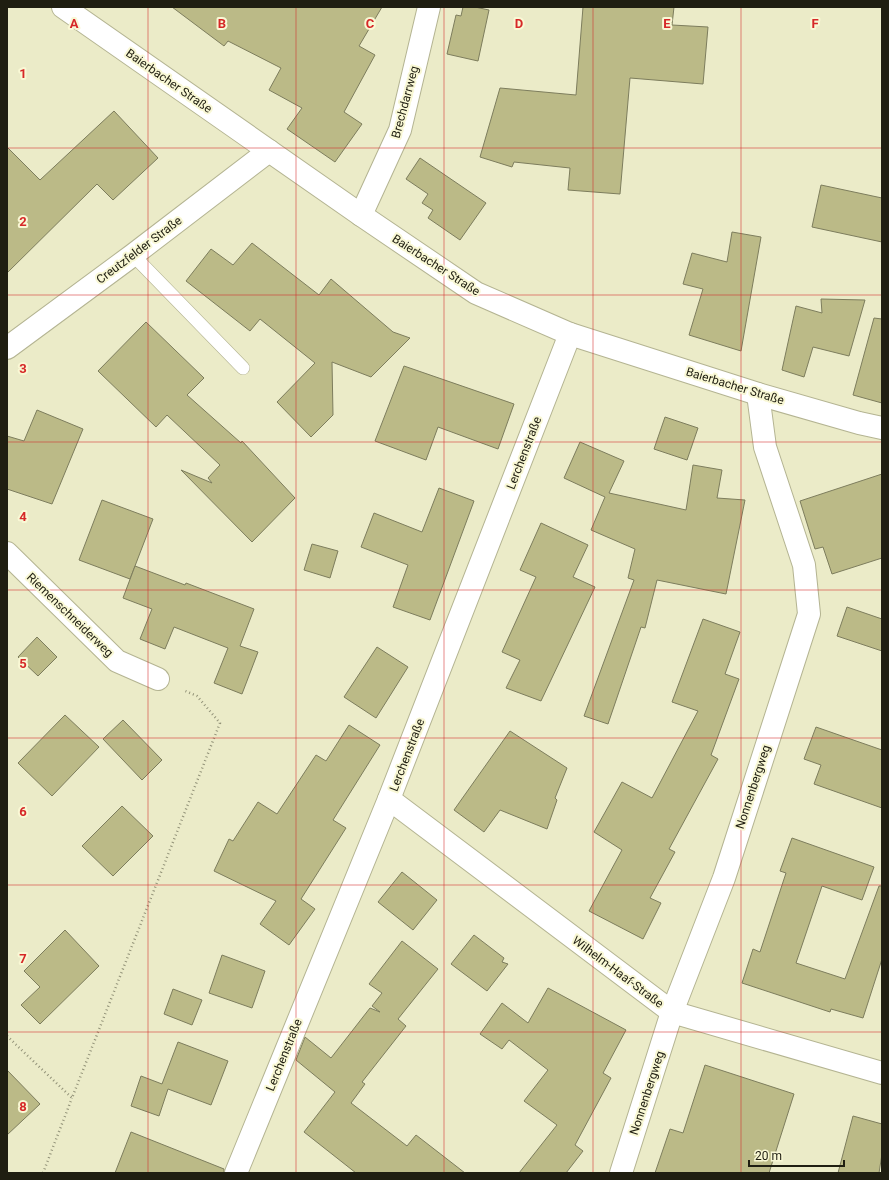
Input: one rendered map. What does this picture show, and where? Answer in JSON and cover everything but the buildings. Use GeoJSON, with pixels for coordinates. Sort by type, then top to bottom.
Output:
{"type":"FeatureCollection","features":[{"type":"Feature","properties":{"kind":"street","name":"Baierbacher Straße"},"geometry":{"type":"LineString","coordinates":[[63,7],[361,215],[476,293],[570,334],[758,394],[859,423],[882,428]]}},
{"type":"Feature","properties":{"kind":"street","name":"Brechdarrweg"},"geometry":{"type":"LineString","coordinates":[[361,215],[400,130],[429,7]]}},
{"type":"Feature","properties":{"kind":"street","name":"Creutzfelder Straße"},"geometry":{"type":"LineString","coordinates":[[7,348],[134,255],[269,151]]}},
{"type":"Feature","properties":{"kind":"street","name":"Lerchenstraße"},"geometry":{"type":"LineString","coordinates":[[236,1173],[389,799],[570,334]]}},
{"type":"Feature","properties":{"kind":"street","name":"Nonnenbergweg"},"geometry":{"type":"LineString","coordinates":[[621,1173],[672,1012],[724,878],[809,614],[804,565],[766,446],[758,394]]}},
{"type":"Feature","properties":{"kind":"street","name":"Riemenschneiderweg"},"geometry":{"type":"LineString","coordinates":[[7,553],[117,661],[158,679]]}},
{"type":"Feature","properties":{"kind":"street","name":"Wilhelm-Haaf-Straße"},"geometry":{"type":"LineString","coordinates":[[389,799],[672,1012],[882,1073]]}},
{"type":"Feature","properties":{"kind":"lane"},"geometry":{"type":"LineString","coordinates":[[134,255],[243,368]]}},
{"type":"Feature","properties":{"kind":"path"},"geometry":{"type":"LineString","coordinates":[[43,1173],[220,723],[197,696],[158,679]]}},
{"type":"Feature","properties":{"kind":"path"},"geometry":{"type":"LineString","coordinates":[[7,1036],[72,1098]]}}]}
